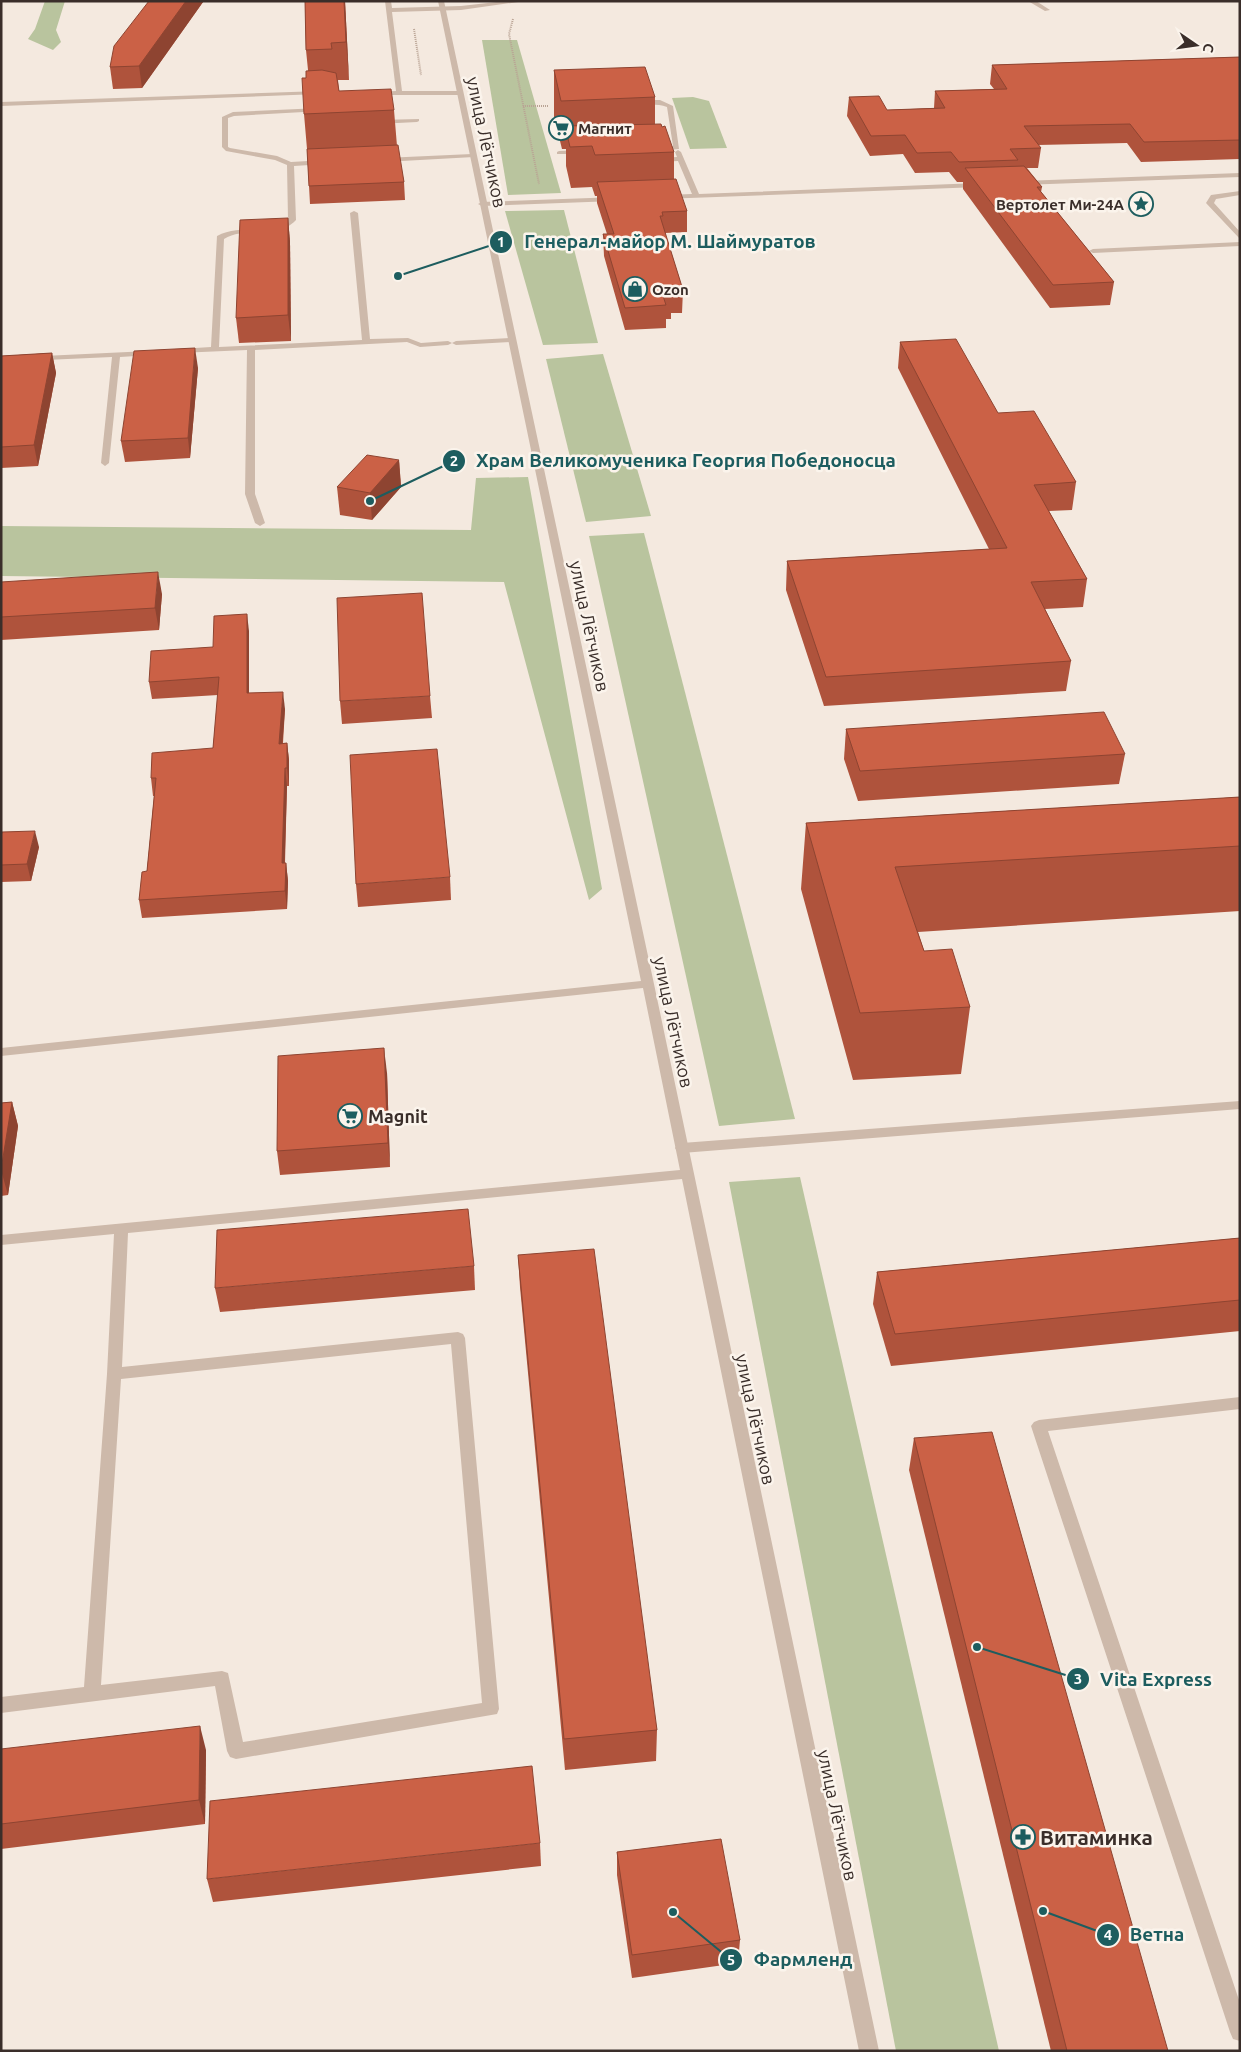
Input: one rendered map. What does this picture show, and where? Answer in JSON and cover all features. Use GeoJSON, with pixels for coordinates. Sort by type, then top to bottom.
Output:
{"type":"FeatureCollection","features":[{"type":"Feature","properties":{"kind":"street"},"geometry":{"type":"LineString","coordinates":[[388,1],[399,93]]}},
{"type":"Feature","properties":{"kind":"street"},"geometry":{"type":"LineString","coordinates":[[389,10],[521,1]]}},
{"type":"Feature","properties":{"kind":"street"},"geometry":{"type":"LineString","coordinates":[[1031,1],[1047,10]]}},
{"type":"Feature","properties":{"kind":"street","name":"улица Лётчиков"},"geometry":{"type":"LineString","coordinates":[[442,5],[482,204],[648,984],[868,2051]]}},
{"type":"Feature","properties":{"kind":"street"},"geometry":{"type":"LineString","coordinates":[[1,104],[327,91]]}},
{"type":"Feature","properties":{"kind":"street"},"geometry":{"type":"LineString","coordinates":[[370,92],[459,93]]}},
{"type":"Feature","properties":{"kind":"street"},"geometry":{"type":"LineString","coordinates":[[633,103],[660,102],[670,106],[677,148],[696,196]]}},
{"type":"Feature","properties":{"kind":"street"},"geometry":{"type":"LineString","coordinates":[[326,110],[233,114],[225,117],[224,147],[228,150],[277,158],[290,164],[338,162]]}},
{"type":"Feature","properties":{"kind":"street"},"geometry":{"type":"LineString","coordinates":[[370,121],[417,120]]}},
{"type":"Feature","properties":{"kind":"street"},"geometry":{"type":"LineString","coordinates":[[649,149],[677,148]]}},
{"type":"Feature","properties":{"kind":"street"},"geometry":{"type":"LineString","coordinates":[[568,163],[562,153],[593,151]]}},
{"type":"Feature","properties":{"kind":"street"},"geometry":{"type":"LineString","coordinates":[[376,160],[472,156]]}},
{"type":"Feature","properties":{"kind":"street"},"geometry":{"type":"LineString","coordinates":[[653,160],[681,159]]}},
{"type":"Feature","properties":{"kind":"street"},"geometry":{"type":"LineString","coordinates":[[215,350],[220,238],[232,232],[279,228],[288,225],[292,220],[290,164]]}},
{"type":"Feature","properties":{"kind":"street"},"geometry":{"type":"LineString","coordinates":[[1012,184],[1240,175]]}},
{"type":"Feature","properties":{"kind":"street"},"geometry":{"type":"LineString","coordinates":[[658,197],[992,184]]}},
{"type":"Feature","properties":{"kind":"street"},"geometry":{"type":"LineString","coordinates":[[1240,193],[1214,197],[1210,203],[1240,237]]}},
{"type":"Feature","properties":{"kind":"street"},"geometry":{"type":"LineString","coordinates":[[482,204],[619,199]]}},
{"type":"Feature","properties":{"kind":"street"},"geometry":{"type":"LineString","coordinates":[[354,213],[366,342]]}},
{"type":"Feature","properties":{"kind":"street"},"geometry":{"type":"LineString","coordinates":[[1093,251],[1240,244]]}},
{"type":"Feature","properties":{"kind":"street"},"geometry":{"type":"LineString","coordinates":[[166,352],[408,340],[420,344],[511,340]]}},
{"type":"Feature","properties":{"kind":"street"},"geometry":{"type":"LineString","coordinates":[[251,348],[250,494],[260,522]]}},
{"type":"Feature","properties":{"kind":"street"},"geometry":{"type":"LineString","coordinates":[[1,360],[156,352]]}},
{"type":"Feature","properties":{"kind":"street"},"geometry":{"type":"LineString","coordinates":[[105,463],[116,354]]}},
{"type":"Feature","properties":{"kind":"street"},"geometry":{"type":"LineString","coordinates":[[1,1052],[648,984]]}},
{"type":"Feature","properties":{"kind":"street"},"geometry":{"type":"LineString","coordinates":[[682,1148],[1240,1105]]}},
{"type":"Feature","properties":{"kind":"street"},"geometry":{"type":"LineString","coordinates":[[1,1240],[687,1174]]}},
{"type":"Feature","properties":{"kind":"street"},"geometry":{"type":"LineString","coordinates":[[92,1694],[114,1374],[121,1228]]}},
{"type":"Feature","properties":{"kind":"street"},"geometry":{"type":"LineString","coordinates":[[1,1705],[222,1678],[236,1751],[491,1709],[458,1338],[114,1374]]}},
{"type":"Feature","properties":{"kind":"street"},"geometry":{"type":"LineString","coordinates":[[1240,1403],[1039,1426],[1240,2032]]}},
{"type":"Feature","properties":{"kind":"path"},"geometry":{"type":"LineString","coordinates":[[521,1],[508,30],[542,202]]}},
{"type":"Feature","properties":{"kind":"path"},"geometry":{"type":"LineString","coordinates":[[411,10],[425,94]]}},
{"type":"Feature","properties":{"kind":"path"},"geometry":{"type":"LineString","coordinates":[[523,106],[549,106]]}},
{"type":"Feature","properties":{"kind":"green space"},"geometry":{"type":"Polygon","coordinates":[[[45,1],[65,1],[56,30],[61,42],[53,50],[28,39],[35,29],[45,1]]]}},
{"type":"Feature","properties":{"kind":"green space"},"geometry":{"type":"Polygon","coordinates":[[[482,40],[517,40],[561,193],[508,195],[482,40]]]}},
{"type":"Feature","properties":{"kind":"green space"},"geometry":{"type":"Polygon","coordinates":[[[693,97],[709,101],[727,148],[690,149],[672,98],[693,97]]]}},
{"type":"Feature","properties":{"kind":"green space"},"geometry":{"type":"Polygon","coordinates":[[[564,210],[598,343],[543,345],[505,211],[564,210]]]}},
{"type":"Feature","properties":{"kind":"green space"},"geometry":{"type":"Polygon","coordinates":[[[603,354],[651,516],[586,522],[546,359],[603,354]]]}},
{"type":"Feature","properties":{"kind":"green space"},"geometry":{"type":"Polygon","coordinates":[[[528,477],[602,889],[589,900],[504,582],[1,576],[1,526],[471,530],[476,478],[528,477]]]}},
{"type":"Feature","properties":{"kind":"green space"},"geometry":{"type":"Polygon","coordinates":[[[644,533],[795,1119],[719,1126],[589,536],[644,533]]]}},
{"type":"Feature","properties":{"kind":"green space"},"geometry":{"type":"Polygon","coordinates":[[[800,1177],[999,2051],[896,2051],[729,1182],[800,1177]]]}},
{"type":"Feature","properties":{"kind":"building"},"geometry":{"type":"Polygon","coordinates":[[[149,1],[186,1],[139,66],[110,67],[114,46],[149,1]]]}},
{"type":"Feature","properties":{"kind":"building"},"geometry":{"type":"Polygon","coordinates":[[[305,1],[344,1],[346,42],[331,43],[332,49],[306,50],[305,1]]]}},
{"type":"Feature","properties":{"kind":"building"},"geometry":{"type":"Polygon","coordinates":[[[1240,57],[1240,140],[1144,142],[1130,124],[1024,126],[1041,148],[1010,149],[1018,160],[959,162],[951,152],[917,153],[905,135],[871,136],[849,97],[879,96],[887,110],[945,108],[935,91],[1007,89],[992,65],[1240,57]]]}},
{"type":"Feature","properties":{"kind":"building"},"geometry":{"type":"Polygon","coordinates":[[[645,67],[655,97],[561,101],[554,70],[645,67]]]}},
{"type":"Feature","properties":{"kind":"building"},"geometry":{"type":"Polygon","coordinates":[[[322,70],[336,73],[339,91],[391,89],[394,110],[304,114],[302,78],[306,78],[306,71],[322,70]]]}},
{"type":"Feature","properties":{"kind":"building"},"geometry":{"type":"Polygon","coordinates":[[[661,124],[662,127],[665,126],[674,152],[595,155],[592,146],[570,147],[565,126],[661,124]]]}},
{"type":"Feature","properties":{"kind":"building"},"geometry":{"type":"Polygon","coordinates":[[[398,145],[404,182],[309,186],[307,149],[398,145]]]}},
{"type":"Feature","properties":{"kind":"building"},"geometry":{"type":"Polygon","coordinates":[[[1024,166],[1042,187],[1037,187],[1114,282],[1053,285],[965,168],[1024,166]]]}},
{"type":"Feature","properties":{"kind":"building"},"geometry":{"type":"Polygon","coordinates":[[[676,179],[687,211],[662,212],[663,216],[660,216],[683,290],[670,291],[671,296],[663,296],[666,305],[625,308],[603,234],[614,234],[597,182],[676,179]]]}},
{"type":"Feature","properties":{"kind":"building"},"geometry":{"type":"Polygon","coordinates":[[[288,218],[288,315],[236,318],[240,220],[288,218]]]}},
{"type":"Feature","properties":{"kind":"building"},"geometry":{"type":"Polygon","coordinates":[[[956,339],[998,413],[1034,411],[1076,482],[1034,485],[1087,579],[1031,582],[1071,661],[826,677],[787,561],[1007,548],[900,342],[956,339]]]}},
{"type":"Feature","properties":{"kind":"building"},"geometry":{"type":"Polygon","coordinates":[[[195,348],[188,438],[121,441],[134,351],[195,348]]]}},
{"type":"Feature","properties":{"kind":"building"},"geometry":{"type":"Polygon","coordinates":[[[52,353],[34,445],[1,447],[1,356],[52,353]]]}},
{"type":"Feature","properties":{"kind":"building"},"geometry":{"type":"Polygon","coordinates":[[[367,455],[399,460],[370,493],[337,487],[367,455]]]}},
{"type":"Feature","properties":{"kind":"building"},"geometry":{"type":"Polygon","coordinates":[[[158,572],[155,608],[1,617],[1,582],[158,572]]]}},
{"type":"Feature","properties":{"kind":"building"},"geometry":{"type":"Polygon","coordinates":[[[422,593],[430,696],[340,701],[337,598],[422,593]]]}},
{"type":"Feature","properties":{"kind":"building"},"geometry":{"type":"Polygon","coordinates":[[[247,614],[247,693],[283,692],[279,744],[287,743],[282,863],[286,863],[285,891],[139,900],[142,872],[147,871],[156,778],[151,778],[152,753],[213,748],[219,677],[149,682],[151,651],[213,647],[214,616],[247,614]]]}},
{"type":"Feature","properties":{"kind":"building"},"geometry":{"type":"Polygon","coordinates":[[[1104,712],[1125,754],[860,771],[846,729],[1104,712]]]}},
{"type":"Feature","properties":{"kind":"building"},"geometry":{"type":"Polygon","coordinates":[[[437,749],[450,877],[356,884],[350,755],[437,749]]]}},
{"type":"Feature","properties":{"kind":"building"},"geometry":{"type":"Polygon","coordinates":[[[1240,797],[1240,846],[895,867],[924,951],[952,949],[970,1007],[860,1013],[806,823],[1240,797]]]}},
{"type":"Feature","properties":{"kind":"building"},"geometry":{"type":"Polygon","coordinates":[[[35,831],[27,864],[1,865],[2,832],[35,831]]]}},
{"type":"Feature","properties":{"kind":"building"},"geometry":{"type":"Polygon","coordinates":[[[384,1048],[388,1143],[277,1151],[278,1056],[384,1048]]]}},
{"type":"Feature","properties":{"kind":"building"},"geometry":{"type":"Polygon","coordinates":[[[12,1102],[1,1170],[1,1103],[12,1102]]]}},
{"type":"Feature","properties":{"kind":"building"},"geometry":{"type":"Polygon","coordinates":[[[468,1209],[474,1266],[215,1288],[217,1230],[468,1209]]]}},
{"type":"Feature","properties":{"kind":"building"},"geometry":{"type":"Polygon","coordinates":[[[1240,1238],[1240,1300],[895,1334],[877,1272],[1240,1238]]]}},
{"type":"Feature","properties":{"kind":"building"},"geometry":{"type":"Polygon","coordinates":[[[594,1249],[657,1730],[564,1739],[518,1255],[594,1249]]]}},
{"type":"Feature","properties":{"kind":"building"},"geometry":{"type":"Polygon","coordinates":[[[992,1432],[1168,2051],[1067,2051],[914,1438],[992,1432]]]}},
{"type":"Feature","properties":{"kind":"building"},"geometry":{"type":"Polygon","coordinates":[[[200,1726],[199,1800],[1,1824],[1,1749],[200,1726]]]}},
{"type":"Feature","properties":{"kind":"building"},"geometry":{"type":"Polygon","coordinates":[[[532,1766],[540,1843],[207,1879],[210,1801],[532,1766]]]}},
{"type":"Feature","properties":{"kind":"building"},"geometry":{"type":"Polygon","coordinates":[[[721,1839],[740,1940],[632,1955],[617,1852],[721,1839]]]}},
{"type":"Feature","properties":{"kind":"place","name":"Магнит"},"geometry":{"type":"Point","coordinates":[561,128]}},
{"type":"Feature","properties":{"kind":"place","name":"Вертолет Ми-24А"},"geometry":{"type":"Point","coordinates":[1141,204]}},
{"type":"Feature","properties":{"kind":"place","name":"Генерал-майор М. Шаймуратов"},"geometry":{"type":"Point","coordinates":[398,276]}},
{"type":"Feature","properties":{"kind":"place","name":"Ozon"},"geometry":{"type":"Point","coordinates":[635,289]}},
{"type":"Feature","properties":{"kind":"place","name":"Храм Великомученика Георгия Победоносца"},"geometry":{"type":"Point","coordinates":[370,501]}},
{"type":"Feature","properties":{"kind":"place","name":"Magnit"},"geometry":{"type":"Point","coordinates":[350,1116]}},
{"type":"Feature","properties":{"kind":"place","name":"Vita Express"},"geometry":{"type":"Point","coordinates":[977,1647]}},
{"type":"Feature","properties":{"kind":"place","name":"Витаминка"},"geometry":{"type":"Point","coordinates":[1023,1837]}},
{"type":"Feature","properties":{"kind":"place","name":"Ветна"},"geometry":{"type":"Point","coordinates":[1043,1911]}},
{"type":"Feature","properties":{"kind":"place","name":"Фармленд"},"geometry":{"type":"Point","coordinates":[673,1912]}}]}
